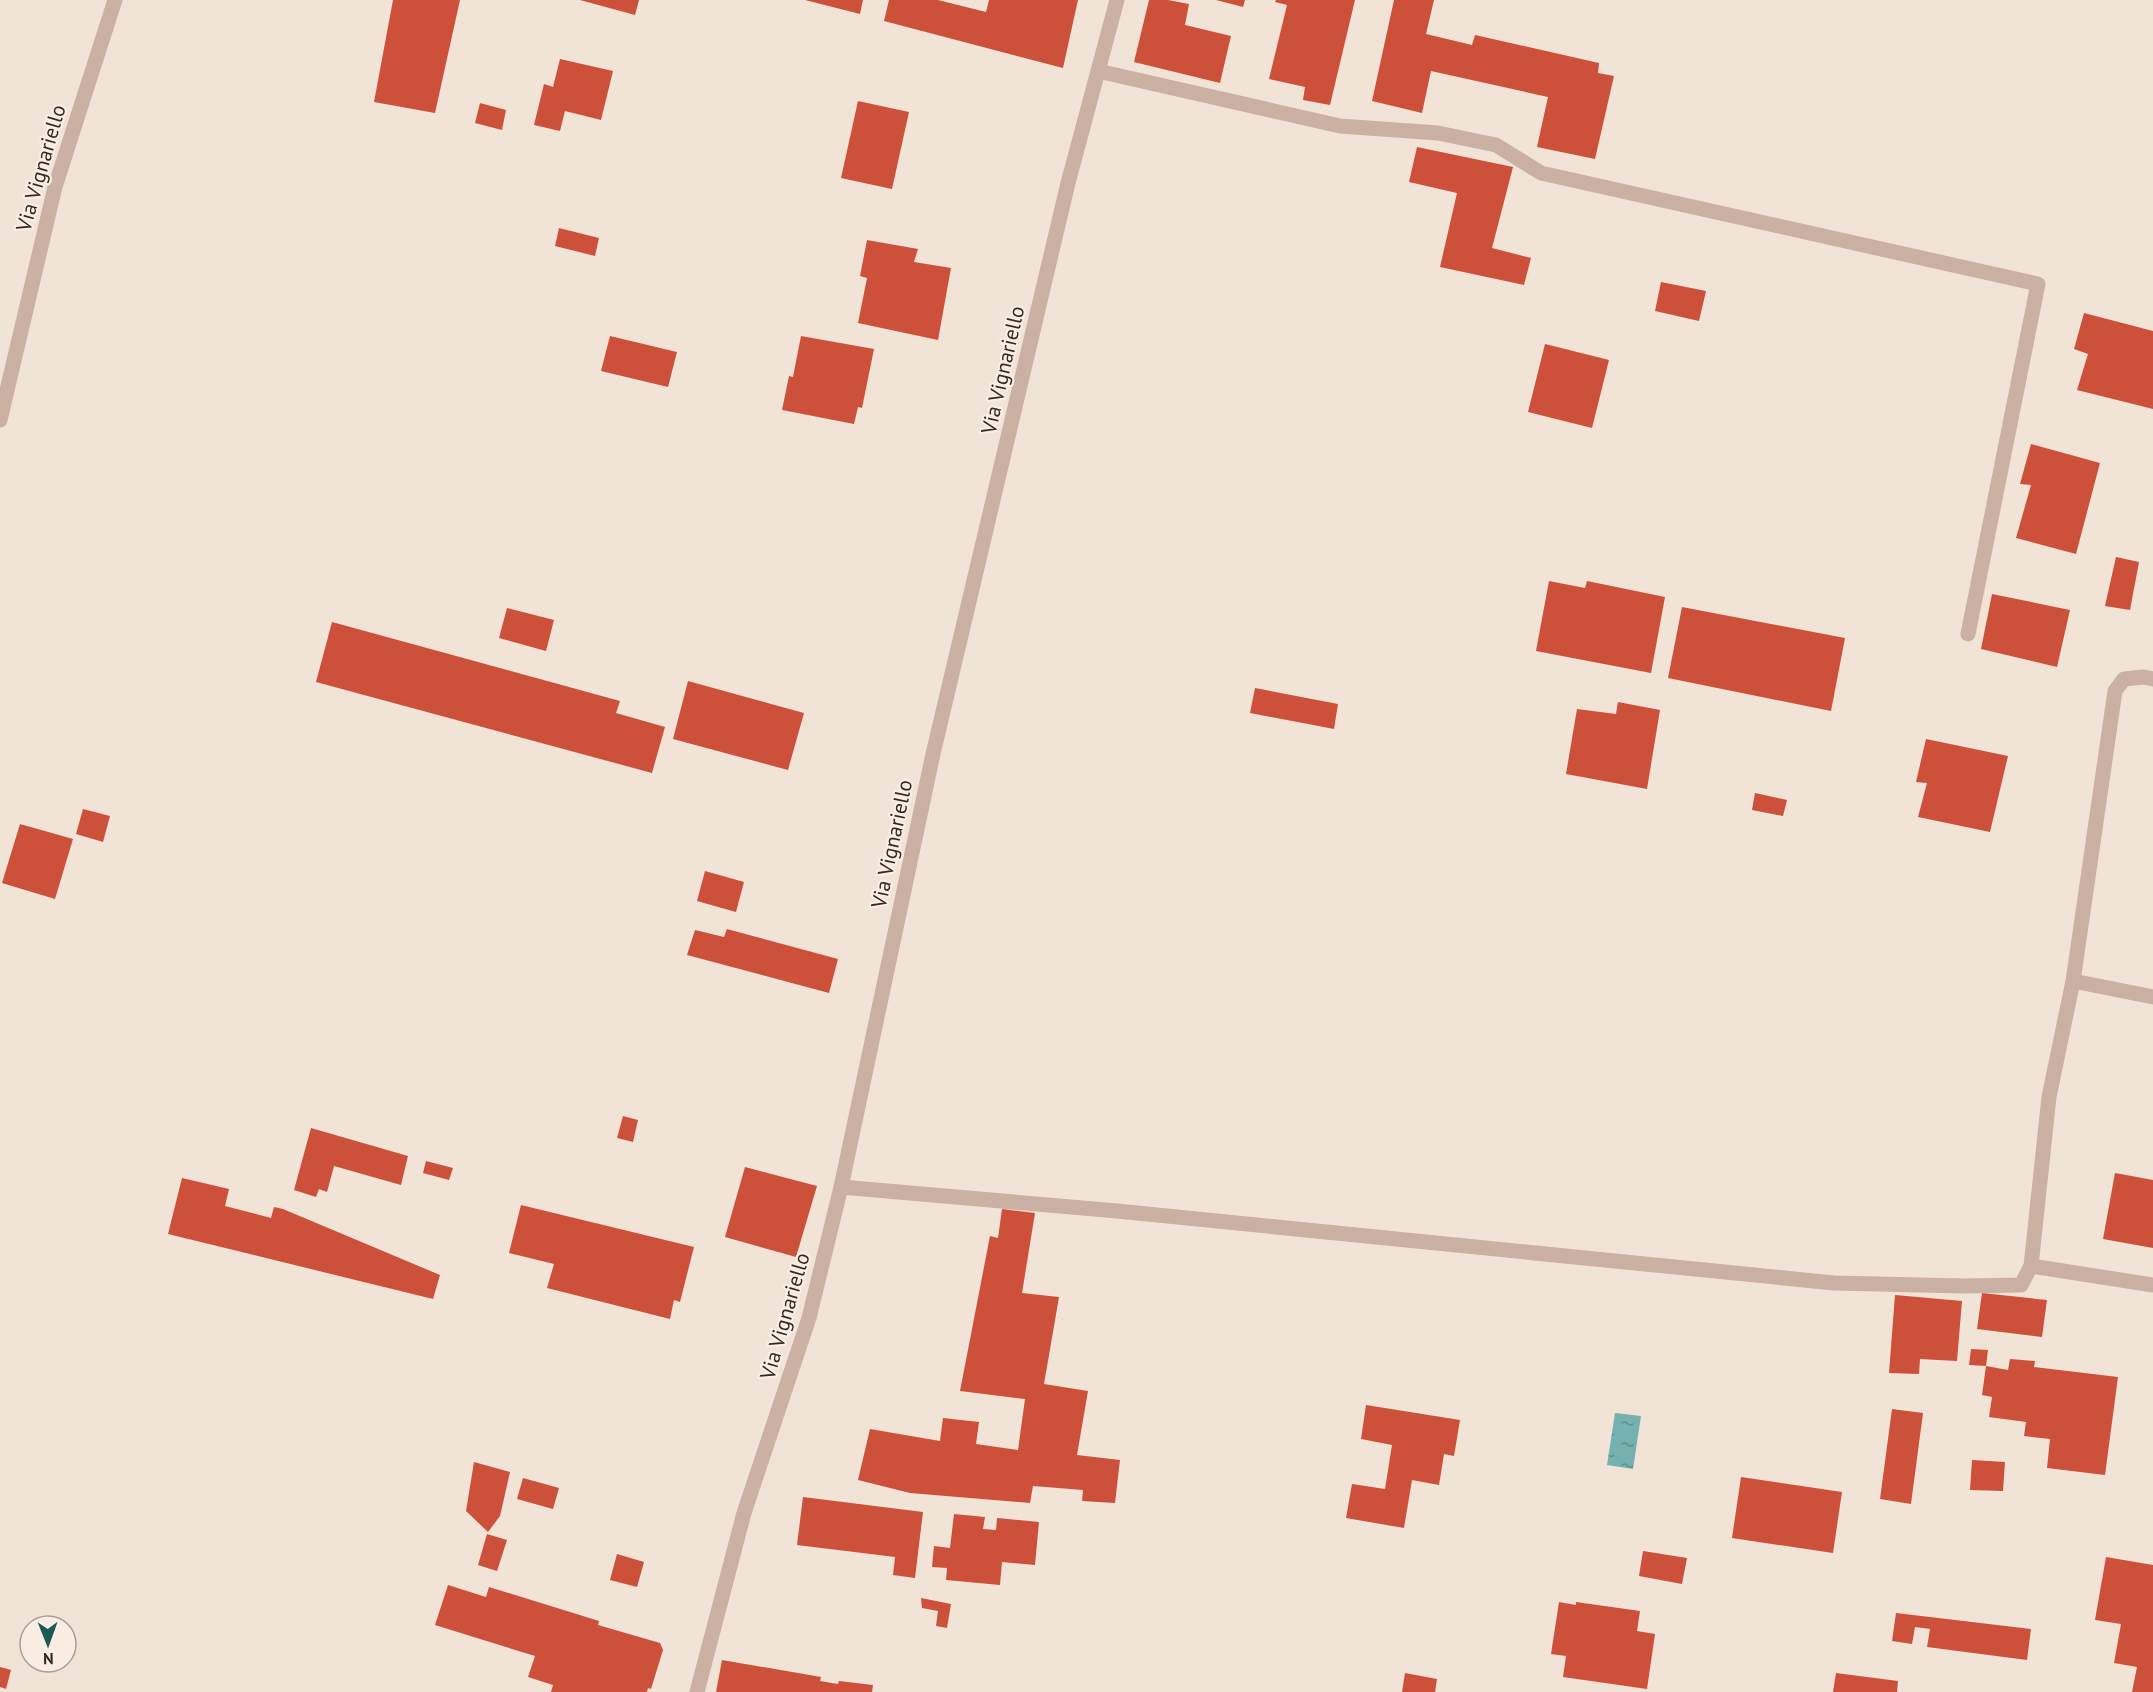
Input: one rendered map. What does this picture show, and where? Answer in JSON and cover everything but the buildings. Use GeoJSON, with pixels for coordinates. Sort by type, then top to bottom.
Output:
{"type":"FeatureCollection","features":[{"type":"Feature","properties":{"kind":"street","name":"Via Vignariello"},"geometry":{"type":"LineString","coordinates":[[0,420],[55,187],[115,0]]}},
{"type":"Feature","properties":{"kind":"street","name":"Via Vignariello"},"geometry":{"type":"LineString","coordinates":[[697,1692],[744,1514],[809,1318],[841,1187],[933,754],[1068,183],[1117,0]]}},
{"type":"Feature","properties":{"kind":"street"},"geometry":{"type":"LineString","coordinates":[[1098,71],[1340,126],[1438,133],[1496,145],[1540,172],[2038,284],[1968,634]]}},
{"type":"Feature","properties":{"kind":"street"},"geometry":{"type":"LineString","coordinates":[[841,1187],[1834,1283],[2022,1285],[2031,1266],[2049,1097],[2073,981],[2115,691],[2124,679],[2144,677],[2153,679]]}},
{"type":"Feature","properties":{"kind":"street"},"geometry":{"type":"LineString","coordinates":[[2073,981],[2153,997]]}},
{"type":"Feature","properties":{"kind":"street"},"geometry":{"type":"LineString","coordinates":[[2031,1266],[2153,1285]]}},
{"type":"Feature","properties":{"kind":"water"},"geometry":{"type":"Polygon","coordinates":[[[1615,1413],[1641,1416],[1633,1469],[1607,1465],[1615,1413]]]}}]}
